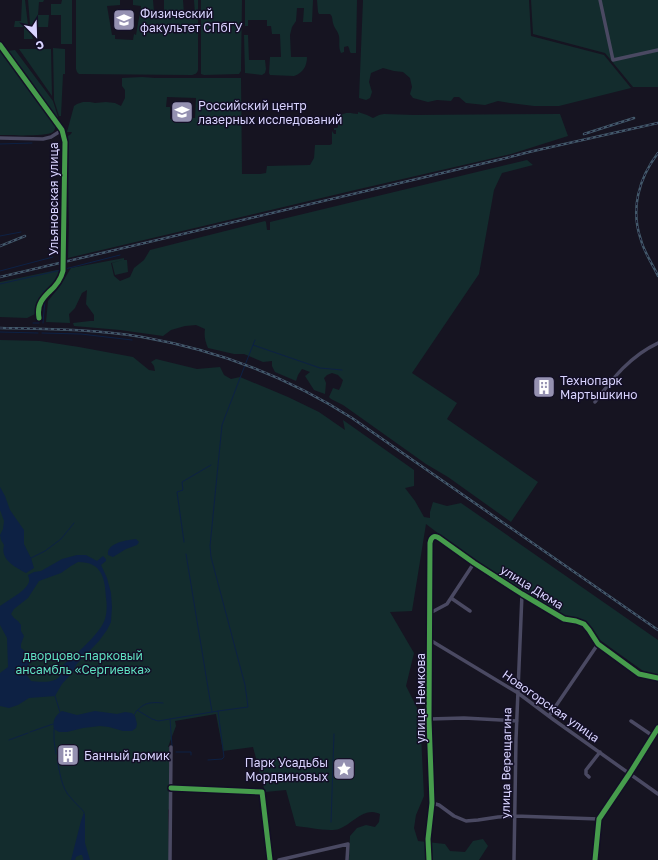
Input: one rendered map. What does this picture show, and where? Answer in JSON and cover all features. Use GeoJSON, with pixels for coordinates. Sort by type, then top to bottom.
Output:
{"type":"FeatureCollection","features":[{"type":"Feature","properties":{"kind":"street"},"geometry":{"type":"LineString","coordinates":[[600,0],[613,60],[658,50]]}},
{"type":"Feature","properties":{"kind":"street","name":"Ульяновская улица"},"geometry":{"type":"LineString","coordinates":[[0,45],[62,130],[65,142],[63,271],[62,277],[57,285],[40,302],[38,312],[39,318]]}},
{"type":"Feature","properties":{"kind":"street"},"geometry":{"type":"LineString","coordinates":[[0,138],[43,139],[51,137],[62,130]]}},
{"type":"Feature","properties":{"kind":"street"},"geometry":{"type":"LineString","coordinates":[[595,402],[618,372],[636,357],[658,343]]}},
{"type":"Feature","properties":{"kind":"street","name":"улица Дюма"},"geometry":{"type":"LineString","coordinates":[[433,537],[436,536],[474,563],[564,620],[576,621],[584,624],[598,644],[639,674],[658,678]]}},
{"type":"Feature","properties":{"kind":"street","name":"улица Немкова"},"geometry":{"type":"LineString","coordinates":[[429,860],[428,839],[432,803],[429,719],[430,539],[433,537]]}},
{"type":"Feature","properties":{"kind":"street"},"geometry":{"type":"LineString","coordinates":[[430,613],[447,604],[474,563]]}},
{"type":"Feature","properties":{"kind":"street","name":"улица Верещагина"},"geometry":{"type":"LineString","coordinates":[[514,860],[522,594]]}},
{"type":"Feature","properties":{"kind":"street"},"geometry":{"type":"LineString","coordinates":[[451,598],[470,611]]}},
{"type":"Feature","properties":{"kind":"street","name":"Новогорская улица"},"geometry":{"type":"LineString","coordinates":[[430,640],[518,693],[658,794]]}},
{"type":"Feature","properties":{"kind":"street"},"geometry":{"type":"LineString","coordinates":[[549,716],[598,644]]}},
{"type":"Feature","properties":{"kind":"street"},"geometry":{"type":"LineString","coordinates":[[429,719],[464,718],[517,721]]}},
{"type":"Feature","properties":{"kind":"street"},"geometry":{"type":"LineString","coordinates":[[631,721],[653,736]]}},
{"type":"Feature","properties":{"kind":"street"},"geometry":{"type":"LineString","coordinates":[[595,860],[599,819],[658,728]]}},
{"type":"Feature","properties":{"kind":"street"},"geometry":{"type":"LineString","coordinates":[[170,860],[171,747]]}},
{"type":"Feature","properties":{"kind":"street"},"geometry":{"type":"LineString","coordinates":[[589,778],[586,774],[586,770],[600,752]]}},
{"type":"Feature","properties":{"kind":"street"},"geometry":{"type":"LineString","coordinates":[[171,788],[262,792],[270,860]]}},
{"type":"Feature","properties":{"kind":"street"},"geometry":{"type":"LineString","coordinates":[[432,803],[439,805],[454,816],[466,821],[515,816],[599,819]]}},
{"type":"Feature","properties":{"kind":"street"},"geometry":{"type":"LineString","coordinates":[[279,860],[348,844],[347,860]]}},
{"type":"Feature","properties":{"kind":"green space"},"geometry":{"type":"Polygon","coordinates":[[[22,0],[25,0],[28,25],[33,39],[24,39],[24,27],[14,27],[15,21],[21,21],[22,0]]]}},
{"type":"Feature","properties":{"kind":"green space"},"geometry":{"type":"Polygon","coordinates":[[[28,0],[44,0],[43,2],[39,2],[38,15],[49,15],[48,27],[38,27],[38,39],[36,39],[30,24],[28,0]]]}},
{"type":"Feature","properties":{"kind":"green space"},"geometry":{"type":"Polygon","coordinates":[[[62,0],[72,0],[72,44],[61,44],[61,15],[51,15],[51,4],[61,4],[62,0]]]}},
{"type":"Feature","properties":{"kind":"green space"},"geometry":{"type":"Polygon","coordinates":[[[76,0],[120,0],[120,5],[107,6],[112,35],[115,35],[115,39],[133,40],[134,34],[136,35],[141,6],[133,5],[133,0],[153,0],[154,12],[164,12],[164,0],[183,0],[184,14],[195,14],[194,0],[198,0],[198,70],[196,74],[79,74],[76,69],[76,0]]]}},
{"type":"Feature","properties":{"kind":"green space"},"geometry":{"type":"Polygon","coordinates":[[[201,0],[242,0],[241,71],[239,74],[201,74],[201,0]]]}},
{"type":"Feature","properties":{"kind":"green space"},"geometry":{"type":"Polygon","coordinates":[[[245,0],[313,0],[312,22],[303,22],[304,8],[297,8],[296,21],[292,27],[290,35],[291,57],[307,57],[305,66],[300,73],[294,76],[270,75],[270,57],[281,57],[280,34],[272,34],[271,26],[267,26],[267,20],[248,20],[248,26],[245,26],[245,0]]]}},
{"type":"Feature","properties":{"kind":"green space"},"geometry":{"type":"Polygon","coordinates":[[[317,0],[357,0],[356,53],[351,53],[348,46],[344,47],[344,52],[341,53],[339,47],[339,36],[332,16],[330,14],[319,14],[317,0]]]}},
{"type":"Feature","properties":{"kind":"green space"},"geometry":{"type":"Polygon","coordinates":[[[363,0],[529,0],[531,36],[604,55],[631,88],[559,106],[534,106],[498,101],[485,105],[466,103],[459,97],[454,97],[451,101],[437,100],[428,102],[413,98],[410,94],[412,87],[410,78],[403,72],[383,68],[371,73],[369,82],[372,92],[370,98],[366,100],[359,98],[363,0]]]}},
{"type":"Feature","properties":{"kind":"green space"},"geometry":{"type":"Polygon","coordinates":[[[531,0],[658,0],[658,87],[633,87],[605,53],[533,34],[531,0]]]}},
{"type":"Feature","properties":{"kind":"green space"},"geometry":{"type":"Polygon","coordinates":[[[244,35],[248,35],[249,60],[265,60],[266,69],[265,73],[262,75],[245,73],[244,35]]]}},
{"type":"Feature","properties":{"kind":"green space"},"geometry":{"type":"Polygon","coordinates":[[[0,48],[54,122],[56,126],[53,132],[43,135],[0,135],[0,48]]]}},
{"type":"Feature","properties":{"kind":"green space"},"geometry":{"type":"Polygon","coordinates":[[[53,48],[65,49],[65,74],[63,74],[61,116],[59,116],[54,100],[53,48]]]}},
{"type":"Feature","properties":{"kind":"green space"},"geometry":{"type":"Polygon","coordinates":[[[19,49],[51,49],[52,96],[19,49]]]}},
{"type":"Feature","properties":{"kind":"green space"},"geometry":{"type":"Polygon","coordinates":[[[15,50],[53,101],[58,117],[57,118],[23,70],[7,51],[15,50]]]}},
{"type":"Feature","properties":{"kind":"green space"},"geometry":{"type":"Polygon","coordinates":[[[122,78],[241,78],[242,174],[266,173],[267,166],[310,165],[314,158],[315,145],[332,144],[332,131],[336,134],[336,130],[334,130],[334,128],[338,127],[335,123],[339,122],[339,118],[346,113],[358,114],[358,112],[373,118],[384,114],[560,114],[568,136],[511,154],[68,258],[68,136],[72,132],[67,132],[74,106],[83,102],[106,102],[115,103],[121,106],[125,98],[122,78]],[[167,97],[166,107],[170,107],[170,119],[195,118],[196,98],[167,97]]]}},
{"type":"Feature","properties":{"kind":"green space"},"geometry":{"type":"Polygon","coordinates":[[[527,160],[533,165],[502,173],[494,190],[479,274],[412,373],[457,403],[447,419],[538,482],[511,522],[343,405],[331,399],[329,397],[333,388],[339,390],[343,380],[338,375],[332,373],[324,378],[326,383],[325,394],[314,390],[305,376],[310,372],[302,369],[296,381],[275,372],[272,366],[272,361],[263,362],[244,354],[234,354],[208,348],[205,338],[205,329],[196,325],[171,330],[163,336],[74,326],[73,323],[94,321],[94,315],[86,304],[87,290],[82,293],[75,308],[69,314],[70,323],[46,322],[48,301],[60,286],[71,268],[124,258],[124,260],[127,260],[128,272],[115,275],[112,263],[123,260],[111,263],[114,276],[120,281],[130,277],[134,268],[144,260],[150,250],[265,221],[267,230],[270,230],[270,222],[527,160]]]}},
{"type":"Feature","properties":{"kind":"green space"},"geometry":{"type":"Polygon","coordinates":[[[60,270],[59,276],[55,283],[38,301],[35,314],[27,318],[0,317],[0,282],[60,270]]]}},
{"type":"Feature","properties":{"kind":"green space","name":"дворцово-парковый ансамбль «Сергиевка»"},"geometry":{"type":"Polygon","coordinates":[[[0,340],[40,341],[133,357],[149,370],[155,371],[151,362],[156,359],[197,369],[220,367],[224,375],[231,379],[240,377],[288,397],[319,412],[345,430],[343,420],[414,470],[414,486],[405,488],[415,501],[424,517],[430,518],[433,502],[447,506],[461,503],[658,640],[658,677],[646,673],[583,628],[506,585],[426,524],[412,611],[390,612],[414,653],[406,686],[420,714],[424,796],[416,815],[414,828],[418,841],[445,844],[450,851],[465,852],[473,841],[483,839],[488,846],[479,860],[349,860],[350,836],[357,828],[366,825],[375,827],[379,822],[380,814],[372,812],[363,814],[343,827],[335,830],[296,826],[286,790],[265,792],[253,747],[223,751],[216,714],[175,721],[176,726],[168,747],[169,860],[0,860],[0,340]]]}},
{"type":"Feature","properties":{"kind":"water"},"geometry":{"type":"Polygon","coordinates":[[[0,487],[10,510],[24,530],[24,544],[34,568],[26,573],[9,562],[4,555],[4,545],[0,535],[3,529],[4,521],[0,510],[0,487]]]}},
{"type":"Feature","properties":{"kind":"water"},"geometry":{"type":"Polygon","coordinates":[[[136,539],[139,542],[137,545],[126,549],[113,557],[108,555],[108,551],[114,545],[123,541],[136,539]]]}},
{"type":"Feature","properties":{"kind":"water"},"geometry":{"type":"Polygon","coordinates":[[[77,555],[86,555],[97,561],[103,556],[106,559],[106,561],[101,565],[107,578],[111,593],[111,622],[99,641],[76,665],[73,672],[62,684],[55,696],[29,698],[18,705],[9,708],[0,706],[0,673],[8,667],[7,638],[0,625],[0,606],[26,587],[29,582],[28,575],[41,571],[62,559],[77,555]],[[78,562],[61,573],[39,581],[28,598],[14,609],[11,614],[21,625],[21,631],[24,636],[21,648],[29,655],[29,663],[26,674],[31,681],[41,682],[56,680],[60,675],[64,664],[90,640],[103,624],[106,617],[107,606],[105,584],[101,572],[92,565],[78,562]]]}},
{"type":"Feature","properties":{"kind":"water"},"geometry":{"type":"Polygon","coordinates":[[[62,711],[77,715],[95,711],[117,714],[125,712],[132,713],[135,716],[137,724],[136,728],[132,731],[123,731],[100,726],[59,732],[54,729],[53,724],[56,717],[62,711]]]}},
{"type":"Feature","properties":{"kind":"water"},"geometry":{"type":"Polygon","coordinates":[[[84,812],[85,843],[90,860],[83,860],[82,855],[80,855],[76,857],[75,860],[71,860],[81,821],[84,812]]]}},
{"type":"Feature","properties":{"kind":"waterway"},"geometry":{"type":"LineString","coordinates":[[0,144],[32,143]]}},
{"type":"Feature","properties":{"kind":"waterway"},"geometry":{"type":"LineString","coordinates":[[0,236],[21,232]]}},
{"type":"Feature","properties":{"kind":"waterway"},"geometry":{"type":"LineString","coordinates":[[65,269],[120,255]]}},
{"type":"Feature","properties":{"kind":"waterway"},"geometry":{"type":"LineString","coordinates":[[0,271],[53,257]]}},
{"type":"Feature","properties":{"kind":"waterway"},"geometry":{"type":"LineString","coordinates":[[0,284],[61,270]]}},
{"type":"Feature","properties":{"kind":"waterway"},"geometry":{"type":"LineString","coordinates":[[43,323],[45,300],[48,296]]}},
{"type":"Feature","properties":{"kind":"waterway"},"geometry":{"type":"LineString","coordinates":[[33,323],[39,323]]}},
{"type":"Feature","properties":{"kind":"waterway"},"geometry":{"type":"LineString","coordinates":[[0,332],[38,333]]}},
{"type":"Feature","properties":{"kind":"waterway"},"geometry":{"type":"LineString","coordinates":[[42,333],[81,334],[132,340]]}},
{"type":"Feature","properties":{"kind":"waterway"},"geometry":{"type":"LineString","coordinates":[[253,345],[255,340]]}},
{"type":"Feature","properties":{"kind":"waterway"},"geometry":{"type":"LineString","coordinates":[[218,711],[248,707],[245,685],[211,557],[210,546],[222,425],[253,345],[320,368],[342,370]]}},
{"type":"Feature","properties":{"kind":"waterway"},"geometry":{"type":"LineString","coordinates":[[184,542],[177,492],[183,490],[182,482],[211,465]]}},
{"type":"Feature","properties":{"kind":"waterway"},"geometry":{"type":"LineString","coordinates":[[31,558],[45,551],[61,539],[74,523]]}},
{"type":"Feature","properties":{"kind":"waterway"},"geometry":{"type":"LineString","coordinates":[[186,554],[212,712]]}},
{"type":"Feature","properties":{"kind":"waterway"},"geometry":{"type":"LineString","coordinates":[[55,696],[60,712]]}},
{"type":"Feature","properties":{"kind":"waterway"},"geometry":{"type":"LineString","coordinates":[[138,710],[143,705],[149,703],[163,703]]}},
{"type":"Feature","properties":{"kind":"waterway"},"geometry":{"type":"LineString","coordinates":[[134,715],[137,710],[158,721],[218,711],[224,757],[222,759],[208,760]]}},
{"type":"Feature","properties":{"kind":"waterway"},"geometry":{"type":"LineString","coordinates":[[170,719],[172,746]]}},
{"type":"Feature","properties":{"kind":"waterway"},"geometry":{"type":"LineString","coordinates":[[30,732],[53,724]]}},
{"type":"Feature","properties":{"kind":"waterway"},"geometry":{"type":"LineString","coordinates":[[54,729],[56,754]]}},
{"type":"Feature","properties":{"kind":"waterway"},"geometry":{"type":"LineString","coordinates":[[9,740],[28,733]]}},
{"type":"Feature","properties":{"kind":"waterway"},"geometry":{"type":"LineString","coordinates":[[331,822],[334,734]]}},
{"type":"Feature","properties":{"kind":"waterway"},"geometry":{"type":"LineString","coordinates":[[176,752],[191,752],[191,755]]}},
{"type":"Feature","properties":{"kind":"waterway"},"geometry":{"type":"LineString","coordinates":[[57,759],[61,780],[65,790],[84,812]]}},
{"type":"Feature","properties":{"kind":"railway"},"geometry":{"type":"LineString","coordinates":[[584,134],[634,118]]}},
{"type":"Feature","properties":{"kind":"railway"},"geometry":{"type":"LineString","coordinates":[[0,277],[658,123]]}},
{"type":"Feature","properties":{"kind":"railway"},"geometry":{"type":"LineString","coordinates":[[658,153],[641,183],[638,194],[636,217],[642,245],[658,276]]}},
{"type":"Feature","properties":{"kind":"railway"},"geometry":{"type":"LineString","coordinates":[[0,246],[25,236]]}},
{"type":"Feature","properties":{"kind":"railway"},"geometry":{"type":"LineString","coordinates":[[0,328],[89,331],[142,337],[197,349],[251,367],[277,378],[328,403],[352,418],[658,630]]}},
{"type":"Feature","properties":{"kind":"cycle path"},"geometry":{"type":"LineString","coordinates":[[0,45],[62,130],[65,142],[63,271],[58,282],[40,304],[38,310],[39,318]]}},
{"type":"Feature","properties":{"kind":"cycle path"},"geometry":{"type":"LineString","coordinates":[[429,860],[428,839],[432,803],[429,719],[430,543],[433,537],[439,538],[474,563],[564,619],[584,624],[598,644],[639,674],[658,678]]}},
{"type":"Feature","properties":{"kind":"cycle path"},"geometry":{"type":"LineString","coordinates":[[595,860],[599,819],[658,728]]}},
{"type":"Feature","properties":{"kind":"cycle path"},"geometry":{"type":"LineString","coordinates":[[171,788],[262,792],[270,860]]}},
{"type":"Feature","properties":{"kind":"place","name":"Физический факультет СПбГУ"},"geometry":{"type":"Point","coordinates":[124,20]}},
{"type":"Feature","properties":{"kind":"place","name":"Российский центр лазерных исследований"},"geometry":{"type":"Point","coordinates":[182,112]}},
{"type":"Feature","properties":{"kind":"place","name":"Технопарк Мартышкино"},"geometry":{"type":"Point","coordinates":[544,387]}},
{"type":"Feature","properties":{"kind":"place","name":"Банный домик"},"geometry":{"type":"Point","coordinates":[68,755]}},
{"type":"Feature","properties":{"kind":"place","name":"Парк Усадьбы Мордвиновых"},"geometry":{"type":"Point","coordinates":[344,769]}}]}
